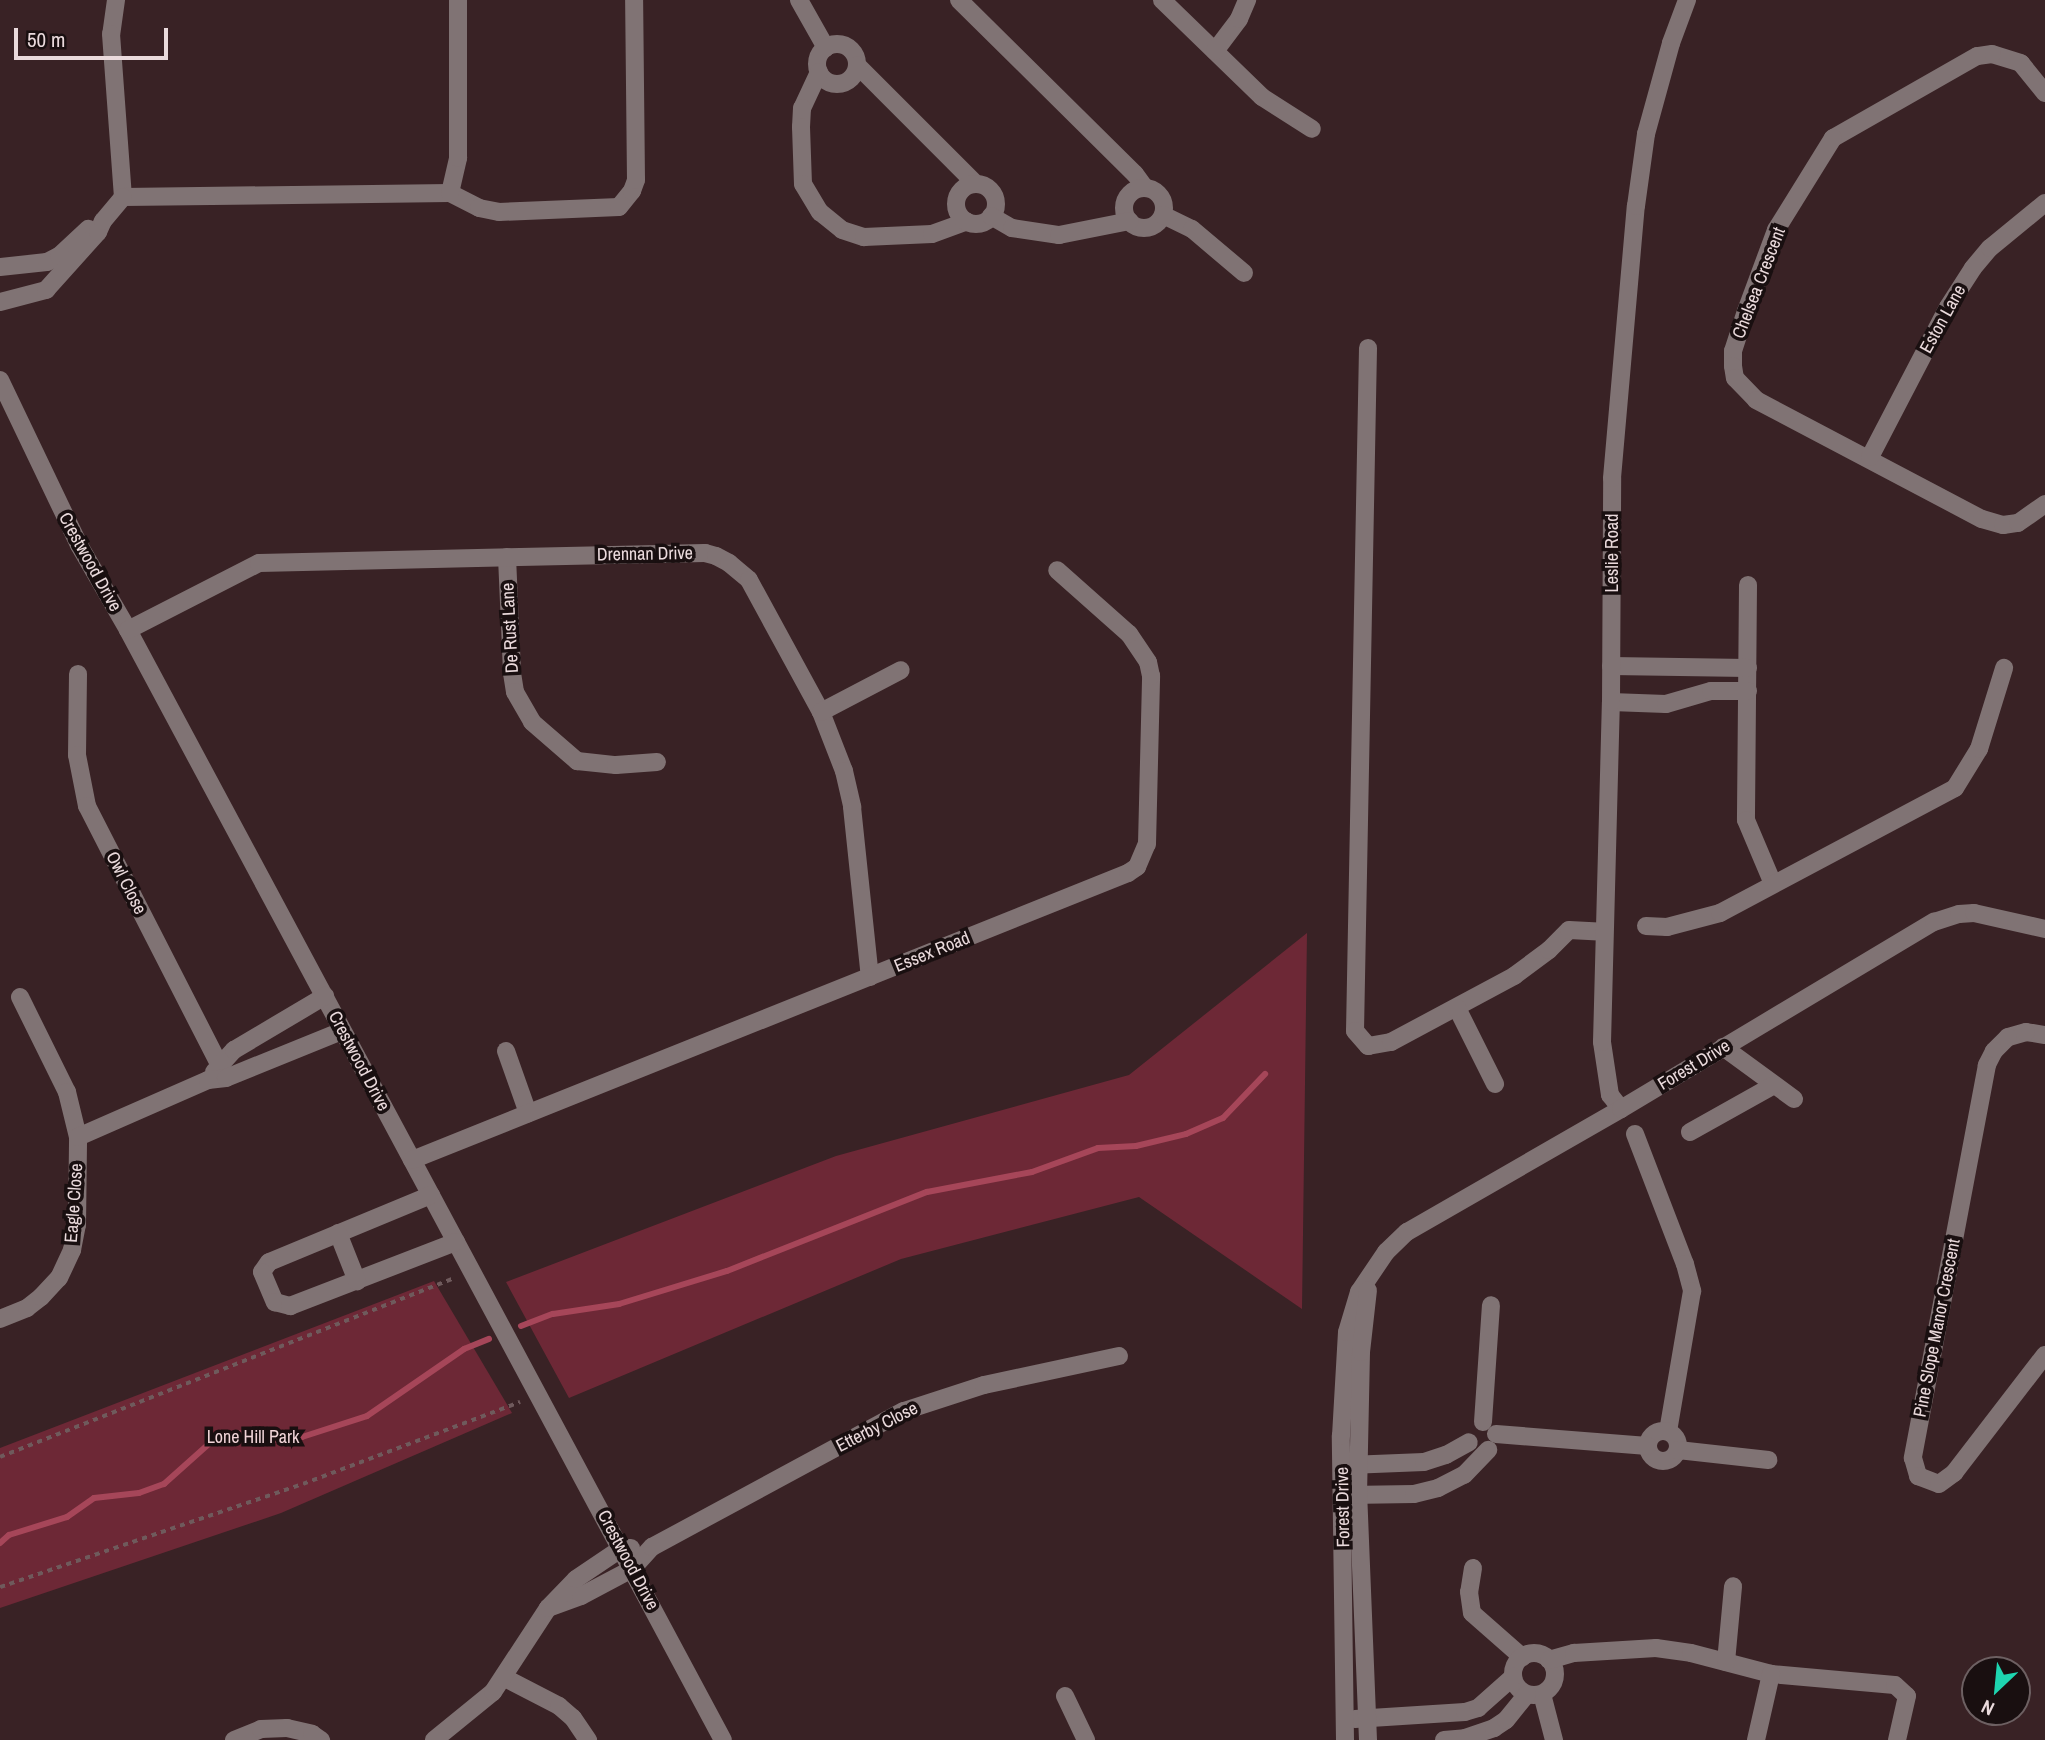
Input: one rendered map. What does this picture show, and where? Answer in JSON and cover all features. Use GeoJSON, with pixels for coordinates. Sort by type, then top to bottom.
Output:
{"type":"FeatureCollection","features":[{"type":"Feature","properties":{"kind":"street"},"geometry":{"type":"LineString","coordinates":[[0,302],[46,290],[98,232],[103,220],[123,197],[111,34],[116,0]]}},
{"type":"Feature","properties":{"kind":"street"},"geometry":{"type":"LineString","coordinates":[[450,193],[458,158],[458,0]]}},
{"type":"Feature","properties":{"kind":"street"},"geometry":{"type":"LineString","coordinates":[[123,197],[450,193],[479,208],[499,212],[619,207],[632,191],[636,180],[634,0]]}},
{"type":"Feature","properties":{"kind":"street"},"geometry":{"type":"LineString","coordinates":[[799,0],[826,48]]}},
{"type":"Feature","properties":{"kind":"street"},"geometry":{"type":"LineString","coordinates":[[959,0],[1135,174],[1145,188],[1161,197],[1163,215]]}},
{"type":"Feature","properties":{"kind":"street"},"geometry":{"type":"LineString","coordinates":[[1161,0],[1262,97],[1312,129]]}},
{"type":"Feature","properties":{"kind":"street"},"geometry":{"type":"LineString","coordinates":[[1215,51],[1239,19],[1247,0]]}},
{"type":"Feature","properties":{"kind":"street","name":"Leslie Road"},"geometry":{"type":"LineString","coordinates":[[1621,1110],[1610,1096],[1604,1071],[1603,932],[1611,702],[1612,478],[1636,206],[1651,116],[1687,0]]}},
{"type":"Feature","properties":{"kind":"street"},"geometry":{"type":"LineString","coordinates":[[844,46],[854,53],[857,65],[976,184],[992,193],[996,205],[991,216],[980,223],[967,221],[932,234],[864,237],[842,230],[820,212],[803,184],[800,127],[802,108],[819,72],[818,59],[826,48],[844,46]]}},
{"type":"Feature","properties":{"kind":"street","name":"Chelsea Crescent"},"geometry":{"type":"LineString","coordinates":[[2045,93],[2021,63],[1992,54],[1977,56],[1833,138],[1776,230],[1733,351],[1735,378],[1756,400],[1991,522],[2018,523],[2045,504]]}},
{"type":"Feature","properties":{"kind":"street"},"geometry":{"type":"LineString","coordinates":[[819,72],[828,82],[842,84],[853,77],[857,65]]}},
{"type":"Feature","properties":{"kind":"street"},"geometry":{"type":"LineString","coordinates":[[967,221],[957,211],[957,198],[964,187],[976,184]]}},
{"type":"Feature","properties":{"kind":"street"},"geometry":{"type":"LineString","coordinates":[[1130,221],[1125,203],[1133,192],[1145,188]]}},
{"type":"Feature","properties":{"kind":"street","name":"Eston Lane"},"geometry":{"type":"LineString","coordinates":[[1870,457],[1959,288],[1990,248],[2045,203]]}},
{"type":"Feature","properties":{"kind":"street"},"geometry":{"type":"LineString","coordinates":[[991,216],[1012,228],[1059,235],[1130,221],[1148,228],[1163,215]]}},
{"type":"Feature","properties":{"kind":"street"},"geometry":{"type":"LineString","coordinates":[[1163,215],[1192,229],[1244,273]]}},
{"type":"Feature","properties":{"kind":"street"},"geometry":{"type":"LineString","coordinates":[[0,267],[33,265],[53,259],[92,225],[103,220]]}},
{"type":"Feature","properties":{"kind":"street"},"geometry":{"type":"LineString","coordinates":[[1368,348],[1355,1031],[1368,1045],[1377,1047],[1457,1008],[1514,976],[1549,950],[1569,930],[1603,932]]}},
{"type":"Feature","properties":{"kind":"street","name":"Crestwood Drive"},"geometry":{"type":"LineString","coordinates":[[0,380],[79,545],[128,630],[723,1740]]}},
{"type":"Feature","properties":{"kind":"street","name":"Drennan Drive"},"geometry":{"type":"LineString","coordinates":[[128,630],[260,563],[705,553],[723,559],[749,580],[821,712],[849,789],[870,977]]}},
{"type":"Feature","properties":{"kind":"street","name":"De Rust Lane"},"geometry":{"type":"LineString","coordinates":[[507,556],[512,673],[515,692],[527,715],[577,761],[616,765],[657,762]]}},
{"type":"Feature","properties":{"kind":"street","name":"Essex Road"},"geometry":{"type":"LineString","coordinates":[[412,1160],[1128,873],[1144,858],[1147,844],[1151,676],[1148,662],[1129,634],[1057,570]]}},
{"type":"Feature","properties":{"kind":"street"},"geometry":{"type":"LineString","coordinates":[[1748,585],[1746,820],[1773,884]]}},
{"type":"Feature","properties":{"kind":"street"},"geometry":{"type":"LineString","coordinates":[[1611,666],[1748,668]]}},
{"type":"Feature","properties":{"kind":"street"},"geometry":{"type":"LineString","coordinates":[[1646,926],[1667,927],[1720,914],[1955,788],[1979,749],[2004,668]]}},
{"type":"Feature","properties":{"kind":"street"},"geometry":{"type":"LineString","coordinates":[[821,712],[901,670]]}},
{"type":"Feature","properties":{"kind":"street","name":"Owl Close"},"geometry":{"type":"LineString","coordinates":[[78,674],[77,755],[87,806],[218,1074]]}},
{"type":"Feature","properties":{"kind":"street"},"geometry":{"type":"LineString","coordinates":[[1611,702],[1666,704],[1711,691],[1748,691]]}},
{"type":"Feature","properties":{"kind":"street","name":"Forest Drive"},"geometry":{"type":"LineString","coordinates":[[1345,1740],[1350,1465],[1368,1279],[1386,1252],[1407,1232],[1621,1110],[1934,922],[1959,914],[1974,913],[2045,929]]}},
{"type":"Feature","properties":{"kind":"street"},"geometry":{"type":"LineString","coordinates":[[218,1074],[255,1036],[325,996]]}},
{"type":"Feature","properties":{"kind":"street","name":"Eagle Close"},"geometry":{"type":"LineString","coordinates":[[0,1319],[27,1308],[59,1278],[72,1250],[77,1225],[78,1137],[67,1092],[20,998]]}},
{"type":"Feature","properties":{"kind":"street"},"geometry":{"type":"LineString","coordinates":[[1457,1008],[1495,1084]]}},
{"type":"Feature","properties":{"kind":"street"},"geometry":{"type":"LineString","coordinates":[[78,1137],[218,1074],[342,1031]]}},
{"type":"Feature","properties":{"kind":"street","name":"Pine Slope Manor Crescent"},"geometry":{"type":"LineString","coordinates":[[2045,1035],[2026,1032],[2008,1037],[1994,1051],[1987,1065],[1913,1458],[1919,1476],[1939,1484],[1954,1473],[2045,1354]]}},
{"type":"Feature","properties":{"kind":"street"},"geometry":{"type":"LineString","coordinates":[[1723,1047],[1794,1099]]}},
{"type":"Feature","properties":{"kind":"street"},"geometry":{"type":"LineString","coordinates":[[506,1051],[528,1113]]}},
{"type":"Feature","properties":{"kind":"street"},"geometry":{"type":"LineString","coordinates":[[1690,1132],[1774,1085]]}},
{"type":"Feature","properties":{"kind":"street"},"geometry":{"type":"LineString","coordinates":[[1635,1134],[1685,1264],[1692,1291],[1668,1432]]}},
{"type":"Feature","properties":{"kind":"street"},"geometry":{"type":"LineString","coordinates":[[430,1195],[269,1262],[262,1272],[275,1302],[290,1306],[456,1242]]}},
{"type":"Feature","properties":{"kind":"street"},"geometry":{"type":"LineString","coordinates":[[338,1233],[357,1281]]}},
{"type":"Feature","properties":{"kind":"street"},"geometry":{"type":"LineString","coordinates":[[1350,1495],[1414,1494],[1438,1488],[1464,1475],[1489,1435],[1491,1305]]}},
{"type":"Feature","properties":{"kind":"street","name":"Etterby Close"},"geometry":{"type":"LineString","coordinates":[[548,1608],[581,1596],[632,1569],[652,1547],[904,1411],[984,1385],[1119,1356]]}},
{"type":"Feature","properties":{"kind":"street"},"geometry":{"type":"LineString","coordinates":[[1489,1435],[1473,1448],[1469,1442],[1470,1428],[1489,1435],[1648,1446],[1659,1460],[1671,1459],[1678,1450],[1678,1442],[1668,1432]]}},
{"type":"Feature","properties":{"kind":"street"},"geometry":{"type":"LineString","coordinates":[[1648,1446],[1654,1434],[1668,1432]]}},
{"type":"Feature","properties":{"kind":"street"},"geometry":{"type":"LineString","coordinates":[[1350,1465],[1424,1462],[1469,1442]]}},
{"type":"Feature","properties":{"kind":"street"},"geometry":{"type":"LineString","coordinates":[[1678,1450],[1768,1460]]}},
{"type":"Feature","properties":{"kind":"street","name":"Forest Drive"},"geometry":{"type":"LineString","coordinates":[[1350,1495],[1368,1740]]}},
{"type":"Feature","properties":{"kind":"street","name":"Etterby Close"},"geometry":{"type":"LineString","coordinates":[[622,1548],[652,1547]]}},
{"type":"Feature","properties":{"kind":"street"},"geometry":{"type":"LineString","coordinates":[[434,1740],[475,1709],[505,1678],[548,1608],[576,1579],[622,1548]]}},
{"type":"Feature","properties":{"kind":"street"},"geometry":{"type":"LineString","coordinates":[[1473,1568],[1469,1592],[1472,1614],[1522,1657]]}},
{"type":"Feature","properties":{"kind":"street"},"geometry":{"type":"LineString","coordinates":[[1726,1662],[1732,1586]]}},
{"type":"Feature","properties":{"kind":"street"},"geometry":{"type":"LineString","coordinates":[[1554,1740],[1535,1694],[1516,1685],[1513,1670],[1522,1657],[1536,1653],[1549,1660],[1574,1653],[1656,1648],[1771,1674],[1895,1685],[1907,1696],[1897,1740]]}},
{"type":"Feature","properties":{"kind":"street"},"geometry":{"type":"LineString","coordinates":[[1444,1740],[1465,1738],[1506,1720],[1555,1679],[1549,1660]]}},
{"type":"Feature","properties":{"kind":"street"},"geometry":{"type":"LineString","coordinates":[[1756,1740],[1771,1674]]}},
{"type":"Feature","properties":{"kind":"street"},"geometry":{"type":"LineString","coordinates":[[1345,1719],[1465,1712],[1478,1708],[1513,1677]]}},
{"type":"Feature","properties":{"kind":"street"},"geometry":{"type":"LineString","coordinates":[[505,1678],[559,1706],[573,1718],[588,1740]]}},
{"type":"Feature","properties":{"kind":"street"},"geometry":{"type":"LineString","coordinates":[[1366,1692],[1391,1708],[1412,1716]]}},
{"type":"Feature","properties":{"kind":"street"},"geometry":{"type":"LineString","coordinates":[[1065,1696],[1086,1740]]}},
{"type":"Feature","properties":{"kind":"street"},"geometry":{"type":"LineString","coordinates":[[234,1740],[261,1729],[287,1728],[312,1734],[321,1740]]}},
{"type":"Feature","properties":{"kind":"path"},"geometry":{"type":"LineString","coordinates":[[0,1457],[472,1270]]}},
{"type":"Feature","properties":{"kind":"path"},"geometry":{"type":"LineString","coordinates":[[0,1587],[303,1484],[539,1395]]}},
{"type":"Feature","properties":{"kind":"green space"},"geometry":{"type":"Polygon","coordinates":[[[1307,933],[1302,1309],[1139,1197],[901,1259],[569,1398],[506,1282],[836,1156],[1129,1075],[1307,933]]]}},
{"type":"Feature","properties":{"kind":"green space","name":"Lone Hill Park"},"geometry":{"type":"Polygon","coordinates":[[[434,1281],[512,1413],[281,1513],[0,1608],[0,1448],[434,1281]]]}},
{"type":"Feature","properties":{"kind":"waterway"},"geometry":{"type":"LineString","coordinates":[[521,1326],[553,1314],[619,1304],[727,1271],[927,1192],[1032,1172],[1098,1148],[1136,1146],[1186,1134],[1223,1118],[1265,1074]]}},
{"type":"Feature","properties":{"kind":"waterway"},"geometry":{"type":"LineString","coordinates":[[0,1543],[9,1535],[67,1517],[94,1498],[139,1493],[164,1484],[211,1442],[238,1433],[274,1440],[302,1437],[367,1416],[464,1349],[489,1339]]}}]}
